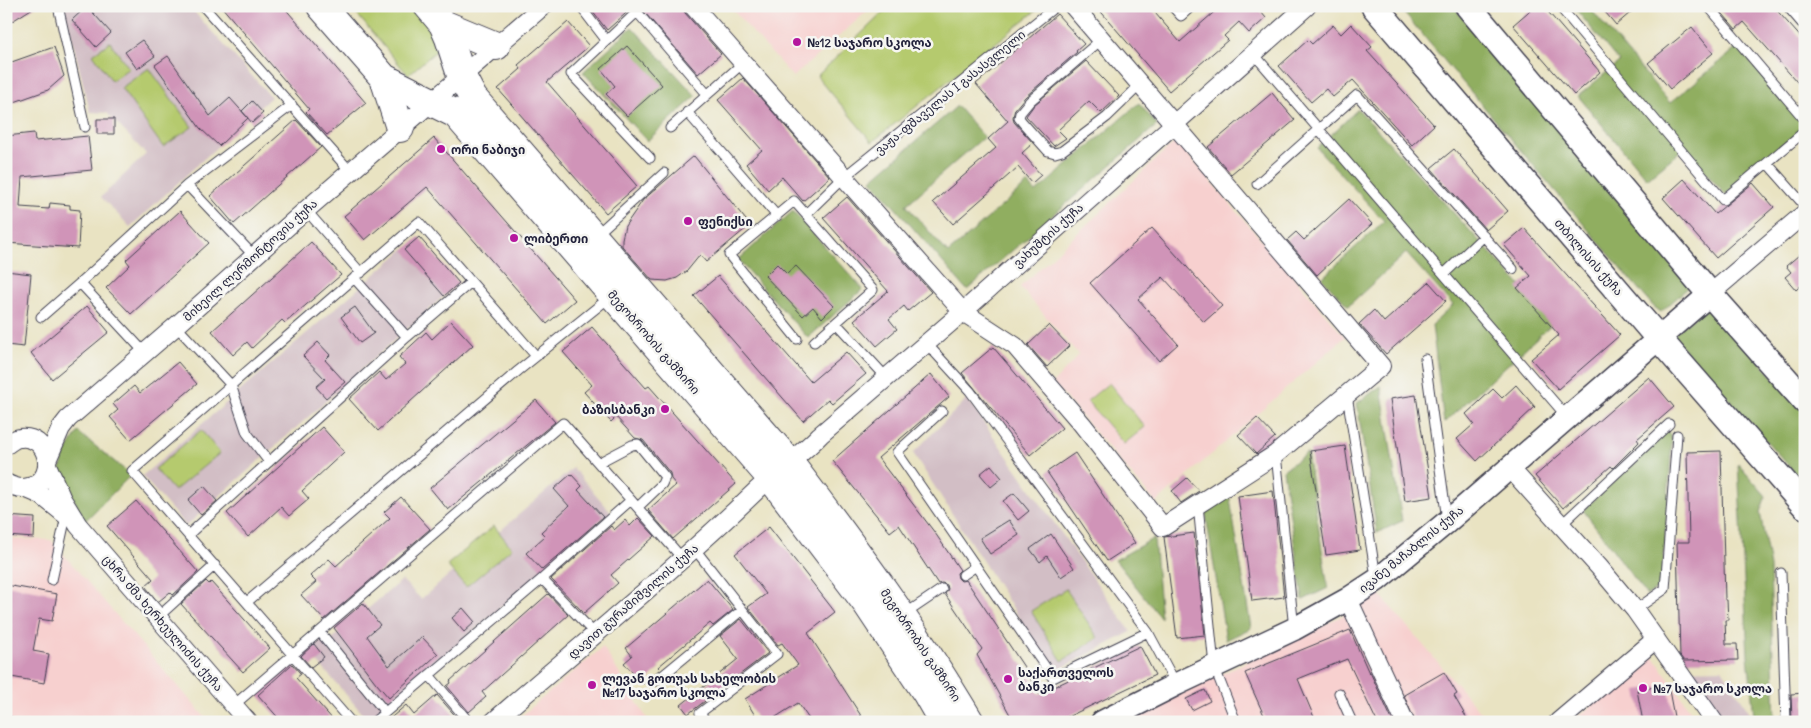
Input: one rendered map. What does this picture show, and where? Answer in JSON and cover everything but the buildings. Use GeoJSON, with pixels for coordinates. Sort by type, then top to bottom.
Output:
{"type":"FeatureCollection","features":[{"type":"Feature","properties":{"kind":"main road","name":"მეგობრობის გამზირი"},"geometry":{"type":"LineString","coordinates":[[321,6],[384,78],[456,114],[612,295],[780,470],[818,500],[903,616],[970,722]]}},
{"type":"Feature","properties":{"kind":"main road","name":"თბილისის ქუჩა"},"geometry":{"type":"LineString","coordinates":[[1374,6],[1658,339],[1805,506]]}},
{"type":"Feature","properties":{"kind":"main road"},"geometry":{"type":"LineString","coordinates":[[1468,6],[1710,294],[1805,402]]}},
{"type":"Feature","properties":{"kind":"main road","name":"მეგობრობის გამზირი"},"geometry":{"type":"LineString","coordinates":[[436,15],[449,38],[461,75],[473,98],[593,238],[780,470],[927,694],[942,722]]}},
{"type":"Feature","properties":{"kind":"main road"},"geometry":{"type":"LineString","coordinates":[[436,15],[496,46]]}},
{"type":"Feature","properties":{"kind":"main road"},"geometry":{"type":"LineString","coordinates":[[384,78],[400,128]]}},
{"type":"Feature","properties":{"kind":"street","name":"მიხეილ ლერმონტოვის ქუჩა"},"geometry":{"type":"LineString","coordinates":[[27,488],[37,484],[44,477],[61,428],[68,419],[350,171],[542,6]]}},
{"type":"Feature","properties":{"kind":"street"},"geometry":{"type":"LineString","coordinates":[[693,6],[963,312],[1015,346],[1082,424],[1163,527],[1276,454],[1381,366],[1073,6]]}},
{"type":"Feature","properties":{"kind":"street","name":"ვახუშტის ქუჩა"},"geometry":{"type":"LineString","coordinates":[[780,470],[806,450],[820,435],[927,344],[1306,6]]}},
{"type":"Feature","properties":{"kind":"street"},"geometry":{"type":"LineString","coordinates":[[1793,6],[1805,20]]}},
{"type":"Feature","properties":{"kind":"street"},"geometry":{"type":"LineString","coordinates":[[1710,294],[1805,213]]}},
{"type":"Feature","properties":{"kind":"street","name":"ივანე მაჩაბლის ქუჩა"},"geometry":{"type":"LineString","coordinates":[[1102,722],[1176,684],[1294,629],[1348,599],[1377,580],[1447,522],[1710,294]]}},
{"type":"Feature","properties":{"kind":"street","name":"მიხეილ ლერმონტოვის ქუჩა"},"geometry":{"type":"LineString","coordinates":[[13,441],[46,431],[68,419]]}},
{"type":"Feature","properties":{"kind":"street","name":"ცხრა ძმა ხერხეულიძის ქუჩა"},"geometry":{"type":"LineString","coordinates":[[13,441],[33,440],[43,448],[62,500],[72,520]]}},
{"type":"Feature","properties":{"kind":"street"},"geometry":{"type":"LineString","coordinates":[[1509,467],[1600,567],[1635,610],[1714,722]]}},
{"type":"Feature","properties":{"kind":"street","name":"დავით გურამიშვილის ქუჩა"},"geometry":{"type":"LineString","coordinates":[[492,722],[688,553],[780,470]]}},
{"type":"Feature","properties":{"kind":"street"},"geometry":{"type":"LineString","coordinates":[[6,484],[15,488],[27,488]]}},
{"type":"Feature","properties":{"kind":"street","name":"ცხრა ძმა ხერხეულიძის ქუჩა"},"geometry":{"type":"LineString","coordinates":[[27,488],[41,495],[72,520],[248,722]]}},
{"type":"Feature","properties":{"kind":"street"},"geometry":{"type":"LineString","coordinates":[[1348,599],[1405,722]]}},
{"type":"Feature","properties":{"kind":"street"},"geometry":{"type":"LineString","coordinates":[[1558,722],[1656,639]]}},
{"type":"Feature","properties":{"kind":"lane"},"geometry":{"type":"LineString","coordinates":[[58,6],[85,127]]}},
{"type":"Feature","properties":{"kind":"lane"},"geometry":{"type":"LineString","coordinates":[[203,6],[350,171]]}},
{"type":"Feature","properties":{"kind":"lane"},"geometry":{"type":"LineString","coordinates":[[580,6],[606,40]]}},
{"type":"Feature","properties":{"kind":"lane","name":"ვაჟა-ფშაველას I გასასვლელი"},"geometry":{"type":"LineString","coordinates":[[806,214],[844,177],[1056,6]]}},
{"type":"Feature","properties":{"kind":"lane"},"geometry":{"type":"LineString","coordinates":[[1172,6],[1181,16],[1192,6]]}},
{"type":"Feature","properties":{"kind":"lane"},"geometry":{"type":"LineString","coordinates":[[1559,6],[1723,200],[1805,131]]}},
{"type":"Feature","properties":{"kind":"lane"},"geometry":{"type":"LineString","coordinates":[[1708,6],[1805,120]]}},
{"type":"Feature","properties":{"kind":"lane"},"geometry":{"type":"LineString","coordinates":[[650,158],[571,74],[636,12],[707,94]]}},
{"type":"Feature","properties":{"kind":"lane"},"geometry":{"type":"LineString","coordinates":[[1102,39],[1030,102],[1020,113],[1019,118],[1022,123],[1048,151],[1055,153],[1062,151],[1106,117],[1141,84]]}},
{"type":"Feature","properties":{"kind":"lane"},"geometry":{"type":"LineString","coordinates":[[1253,53],[1567,417]]}},
{"type":"Feature","properties":{"kind":"lane"},"geometry":{"type":"LineString","coordinates":[[670,128],[743,63]]}},
{"type":"Feature","properties":{"kind":"lane"},"geometry":{"type":"LineString","coordinates":[[1257,184],[1357,95],[1513,270]]}},
{"type":"Feature","properties":{"kind":"lane"},"geometry":{"type":"LineString","coordinates":[[41,317],[187,185],[292,105]]}},
{"type":"Feature","properties":{"kind":"lane"},"geometry":{"type":"LineString","coordinates":[[687,112],[777,216]]}},
{"type":"Feature","properties":{"kind":"lane"},"geometry":{"type":"LineString","coordinates":[[1768,163],[1805,206]]}},
{"type":"Feature","properties":{"kind":"lane"},"geometry":{"type":"LineString","coordinates":[[593,238],[664,172]]}},
{"type":"Feature","properties":{"kind":"lane"},"geometry":{"type":"LineString","coordinates":[[187,185],[254,256]]}},
{"type":"Feature","properties":{"kind":"lane"},"geometry":{"type":"LineString","coordinates":[[797,339],[728,255],[794,201],[873,290],[814,342]]}},
{"type":"Feature","properties":{"kind":"lane"},"geometry":{"type":"LineString","coordinates":[[306,210],[407,337]]}},
{"type":"Feature","properties":{"kind":"lane"},"geometry":{"type":"LineString","coordinates":[[351,722],[132,471],[419,222],[536,356]]}},
{"type":"Feature","properties":{"kind":"lane"},"geometry":{"type":"LineString","coordinates":[[1444,274],[1484,236]]}},
{"type":"Feature","properties":{"kind":"lane"},"geometry":{"type":"LineString","coordinates":[[188,535],[407,337],[471,282]]}},
{"type":"Feature","properties":{"kind":"lane"},"geometry":{"type":"LineString","coordinates":[[80,283],[145,353]]}},
{"type":"Feature","properties":{"kind":"lane"},"geometry":{"type":"LineString","coordinates":[[246,602],[536,356],[612,295]]}},
{"type":"Feature","properties":{"kind":"lane"},"geometry":{"type":"LineString","coordinates":[[836,323],[887,378]]}},
{"type":"Feature","properties":{"kind":"lane"},"geometry":{"type":"LineString","coordinates":[[176,326],[231,385],[247,433],[269,462]]}},
{"type":"Feature","properties":{"kind":"lane"},"geometry":{"type":"LineString","coordinates":[[927,344],[970,391],[1148,632],[1176,684]]}},
{"type":"Feature","properties":{"kind":"lane"},"geometry":{"type":"LineString","coordinates":[[1425,359],[1447,522]]}},
{"type":"Feature","properties":{"kind":"lane"},"geometry":{"type":"LineString","coordinates":[[1347,395],[1377,580]]}},
{"type":"Feature","properties":{"kind":"lane"},"geometry":{"type":"LineString","coordinates":[[942,411],[898,452],[1053,678],[1148,632]]}},
{"type":"Feature","properties":{"kind":"lane"},"geometry":{"type":"LineString","coordinates":[[234,705],[563,423],[638,508],[688,553],[742,610],[777,654],[700,713],[706,722]]}},
{"type":"Feature","properties":{"kind":"lane"},"geometry":{"type":"LineString","coordinates":[[1561,526],[1669,424]]}},
{"type":"Feature","properties":{"kind":"lane"},"geometry":{"type":"LineString","coordinates":[[1635,610],[1665,589],[1678,435]]}},
{"type":"Feature","properties":{"kind":"lane"},"geometry":{"type":"LineString","coordinates":[[598,463],[632,445],[638,444],[665,477],[662,484],[638,508]]}},
{"type":"Feature","properties":{"kind":"lane"},"geometry":{"type":"LineString","coordinates":[[1276,454],[1294,629]]}},
{"type":"Feature","properties":{"kind":"lane"},"geometry":{"type":"LineString","coordinates":[[374,722],[542,579],[631,500]]}},
{"type":"Feature","properties":{"kind":"lane"},"geometry":{"type":"LineString","coordinates":[[1198,505],[1214,666],[1236,722]]}},
{"type":"Feature","properties":{"kind":"lane"},"geometry":{"type":"LineString","coordinates":[[52,580],[72,520]]}},
{"type":"Feature","properties":{"kind":"lane"},"geometry":{"type":"LineString","coordinates":[[157,618],[215,565]]}},
{"type":"Feature","properties":{"kind":"lane"},"geometry":{"type":"LineString","coordinates":[[963,575],[976,566]]}},
{"type":"Feature","properties":{"kind":"lane"},"geometry":{"type":"LineString","coordinates":[[1780,573],[1786,722]]}},
{"type":"Feature","properties":{"kind":"lane"},"geometry":{"type":"LineString","coordinates":[[542,579],[595,634]]}},
{"type":"Feature","properties":{"kind":"lane"},"geometry":{"type":"LineString","coordinates":[[903,616],[942,589]]}},
{"type":"Feature","properties":{"kind":"lane"},"geometry":{"type":"LineString","coordinates":[[656,681],[742,610]]}},
{"type":"Feature","properties":{"kind":"lane"},"geometry":{"type":"LineString","coordinates":[[320,632],[385,712]]}},
{"type":"Feature","properties":{"kind":"lane"},"geometry":{"type":"LineString","coordinates":[[429,675],[469,722]]}},
{"type":"Feature","properties":{"kind":"lane"},"geometry":{"type":"LineString","coordinates":[[1339,693],[1352,722]]}},
{"type":"Feature","properties":{"kind":"lane"},"geometry":{"type":"LineString","coordinates":[[6,720],[10,722]]}},
{"type":"Feature","properties":{"kind":"shaded area"},"geometry":{"type":"Polygon","coordinates":[[[64,6],[189,6],[271,97],[130,227],[101,197],[146,154],[107,113],[90,112],[64,6]]]}},
{"type":"Feature","properties":{"kind":"shaded area","name":"№12 საჯარო სკოლა"},"geometry":{"type":"Polygon","coordinates":[[[729,6],[873,6],[793,77],[729,6]]]}},
{"type":"Feature","properties":{"kind":"shaded area"},"geometry":{"type":"Polygon","coordinates":[[[1176,141],[1345,337],[1156,503],[1053,383],[1079,355],[1020,287],[1176,141]]]}},
{"type":"Feature","properties":{"kind":"shaded area"},"geometry":{"type":"Polygon","coordinates":[[[405,248],[445,295],[186,526],[142,476],[405,248]]]}},
{"type":"Feature","properties":{"kind":"shaded area"},"geometry":{"type":"Polygon","coordinates":[[[967,399],[1131,632],[1054,672],[913,453],[967,399]]]}},
{"type":"Feature","properties":{"kind":"shaded area"},"geometry":{"type":"Polygon","coordinates":[[[573,468],[611,512],[369,721],[308,651],[324,637],[332,639],[402,580],[421,599],[573,468]]]}},
{"type":"Feature","properties":{"kind":"shaded area"},"geometry":{"type":"Polygon","coordinates":[[[6,539],[51,540],[209,722],[6,722],[6,539]]]}},
{"type":"Feature","properties":{"kind":"shaded area"},"geometry":{"type":"Polygon","coordinates":[[[1376,590],[1489,722],[1122,722],[1346,614],[1376,590]]]}},
{"type":"Feature","properties":{"kind":"shaded area","name":"ლევან გოთუას სახელობის №17 საჯარო სკოლა"},"geometry":{"type":"Polygon","coordinates":[[[603,647],[649,722],[514,722],[603,647]]]}},
{"type":"Feature","properties":{"kind":"shaded area","name":"№7 საჯარო სკოლა"},"geometry":{"type":"Polygon","coordinates":[[[1652,654],[1698,722],[1572,722],[1652,654]]]}},
{"type":"Feature","properties":{"kind":"shaded area"},"geometry":{"type":"Polygon","coordinates":[[[1722,669],[1756,722],[1719,722],[1683,670],[1722,669]]]}},
{"type":"Feature","properties":{"kind":"green space"},"geometry":{"type":"Polygon","coordinates":[[[350,6],[421,6],[449,40],[408,75],[350,6]]]}},
{"type":"Feature","properties":{"kind":"green space"},"geometry":{"type":"Polygon","coordinates":[[[890,6],[1042,6],[872,142],[817,76],[890,6]]]}},
{"type":"Feature","properties":{"kind":"green space"},"geometry":{"type":"Polygon","coordinates":[[[1398,6],[1453,6],[1692,284],[1661,312],[1653,306],[1398,6]]]}},
{"type":"Feature","properties":{"kind":"green space"},"geometry":{"type":"Polygon","coordinates":[[[1573,6],[1588,6],[1670,103],[1738,47],[1805,128],[1725,195],[1685,147],[1647,179],[1578,96],[1619,62],[1573,6]]]}},
{"type":"Feature","properties":{"kind":"green space"},"geometry":{"type":"Polygon","coordinates":[[[632,27],[696,96],[647,141],[583,72],[632,27]]]}},
{"type":"Feature","properties":{"kind":"green space"},"geometry":{"type":"Polygon","coordinates":[[[110,42],[129,68],[112,81],[93,54],[110,42]]]}},
{"type":"Feature","properties":{"kind":"green space"},"geometry":{"type":"Polygon","coordinates":[[[149,68],[192,127],[163,147],[121,88],[149,68]]]}},
{"type":"Feature","properties":{"kind":"green space"},"geometry":{"type":"Polygon","coordinates":[[[1139,103],[1157,125],[967,290],[871,180],[957,106],[984,137],[906,205],[948,253],[1028,183],[1036,192],[1139,103]]]}},
{"type":"Feature","properties":{"kind":"green space"},"geometry":{"type":"Polygon","coordinates":[[[1358,109],[1554,322],[1444,423],[1432,325],[1453,305],[1406,253],[1348,306],[1322,278],[1384,221],[1317,148],[1358,109]]]}},
{"type":"Feature","properties":{"kind":"green space"},"geometry":{"type":"Polygon","coordinates":[[[793,211],[863,289],[808,338],[738,260],[793,211]]]}},
{"type":"Feature","properties":{"kind":"green space"},"geometry":{"type":"Polygon","coordinates":[[[1709,303],[1805,413],[1805,484],[1672,336],[1709,303]]]}},
{"type":"Feature","properties":{"kind":"green space"},"geometry":{"type":"Polygon","coordinates":[[[1109,383],[1145,427],[1124,444],[1087,401],[1109,383]]]}},
{"type":"Feature","properties":{"kind":"green space"},"geometry":{"type":"Polygon","coordinates":[[[1381,386],[1402,521],[1377,533],[1357,403],[1381,386]]]}},
{"type":"Feature","properties":{"kind":"green space"},"geometry":{"type":"Polygon","coordinates":[[[201,430],[220,453],[174,491],[155,469],[201,430]]]}},
{"type":"Feature","properties":{"kind":"green space"},"geometry":{"type":"Polygon","coordinates":[[[1667,430],[1672,439],[1662,586],[1647,595],[1583,510],[1667,430]]]}},
{"type":"Feature","properties":{"kind":"green space"},"geometry":{"type":"Polygon","coordinates":[[[78,432],[131,475],[85,521],[60,473],[64,455],[78,432]]]}},
{"type":"Feature","properties":{"kind":"green space"},"geometry":{"type":"Polygon","coordinates":[[[1307,453],[1328,588],[1303,600],[1283,470],[1307,453]]]}},
{"type":"Feature","properties":{"kind":"green space"},"geometry":{"type":"Polygon","coordinates":[[[1738,464],[1766,496],[1760,512],[1770,567],[1775,722],[1761,722],[1754,717],[1748,656],[1738,464]]]}},
{"type":"Feature","properties":{"kind":"green space"},"geometry":{"type":"Polygon","coordinates":[[[1229,493],[1251,628],[1226,640],[1205,510],[1229,493]]]}},
{"type":"Feature","properties":{"kind":"green space"},"geometry":{"type":"Polygon","coordinates":[[[494,526],[512,548],[466,587],[447,565],[494,526]]]}},
{"type":"Feature","properties":{"kind":"green space"},"geometry":{"type":"Polygon","coordinates":[[[1154,538],[1161,618],[1115,560],[1154,538]]]}},
{"type":"Feature","properties":{"kind":"green space"},"geometry":{"type":"Polygon","coordinates":[[[1066,589],[1098,638],[1062,661],[1031,611],[1066,589]]]}},
{"type":"Feature","properties":{"kind":"place","name":"№12 საჯარო სკოლა"},"geometry":{"type":"Point","coordinates":[797,42]}},
{"type":"Feature","properties":{"kind":"place","name":"ორი ნაბიჯი"},"geometry":{"type":"Point","coordinates":[441,149]}},
{"type":"Feature","properties":{"kind":"place","name":"ფენიქსი"},"geometry":{"type":"Point","coordinates":[688,221]}},
{"type":"Feature","properties":{"kind":"place","name":"ლიბერთი"},"geometry":{"type":"Point","coordinates":[514,238]}},
{"type":"Feature","properties":{"kind":"place","name":"ბაზისბანკი"},"geometry":{"type":"Point","coordinates":[665,409]}},
{"type":"Feature","properties":{"kind":"place","name":"საქართველოს ბანკი"},"geometry":{"type":"Point","coordinates":[1008,679]}},
{"type":"Feature","properties":{"kind":"place","name":"ლევან გოთუას სახელობის №17 საჯარო სკოლა"},"geometry":{"type":"Point","coordinates":[592,685]}},
{"type":"Feature","properties":{"kind":"place","name":"№7 საჯარო სკოლა"},"geometry":{"type":"Point","coordinates":[1643,688]}}]}
